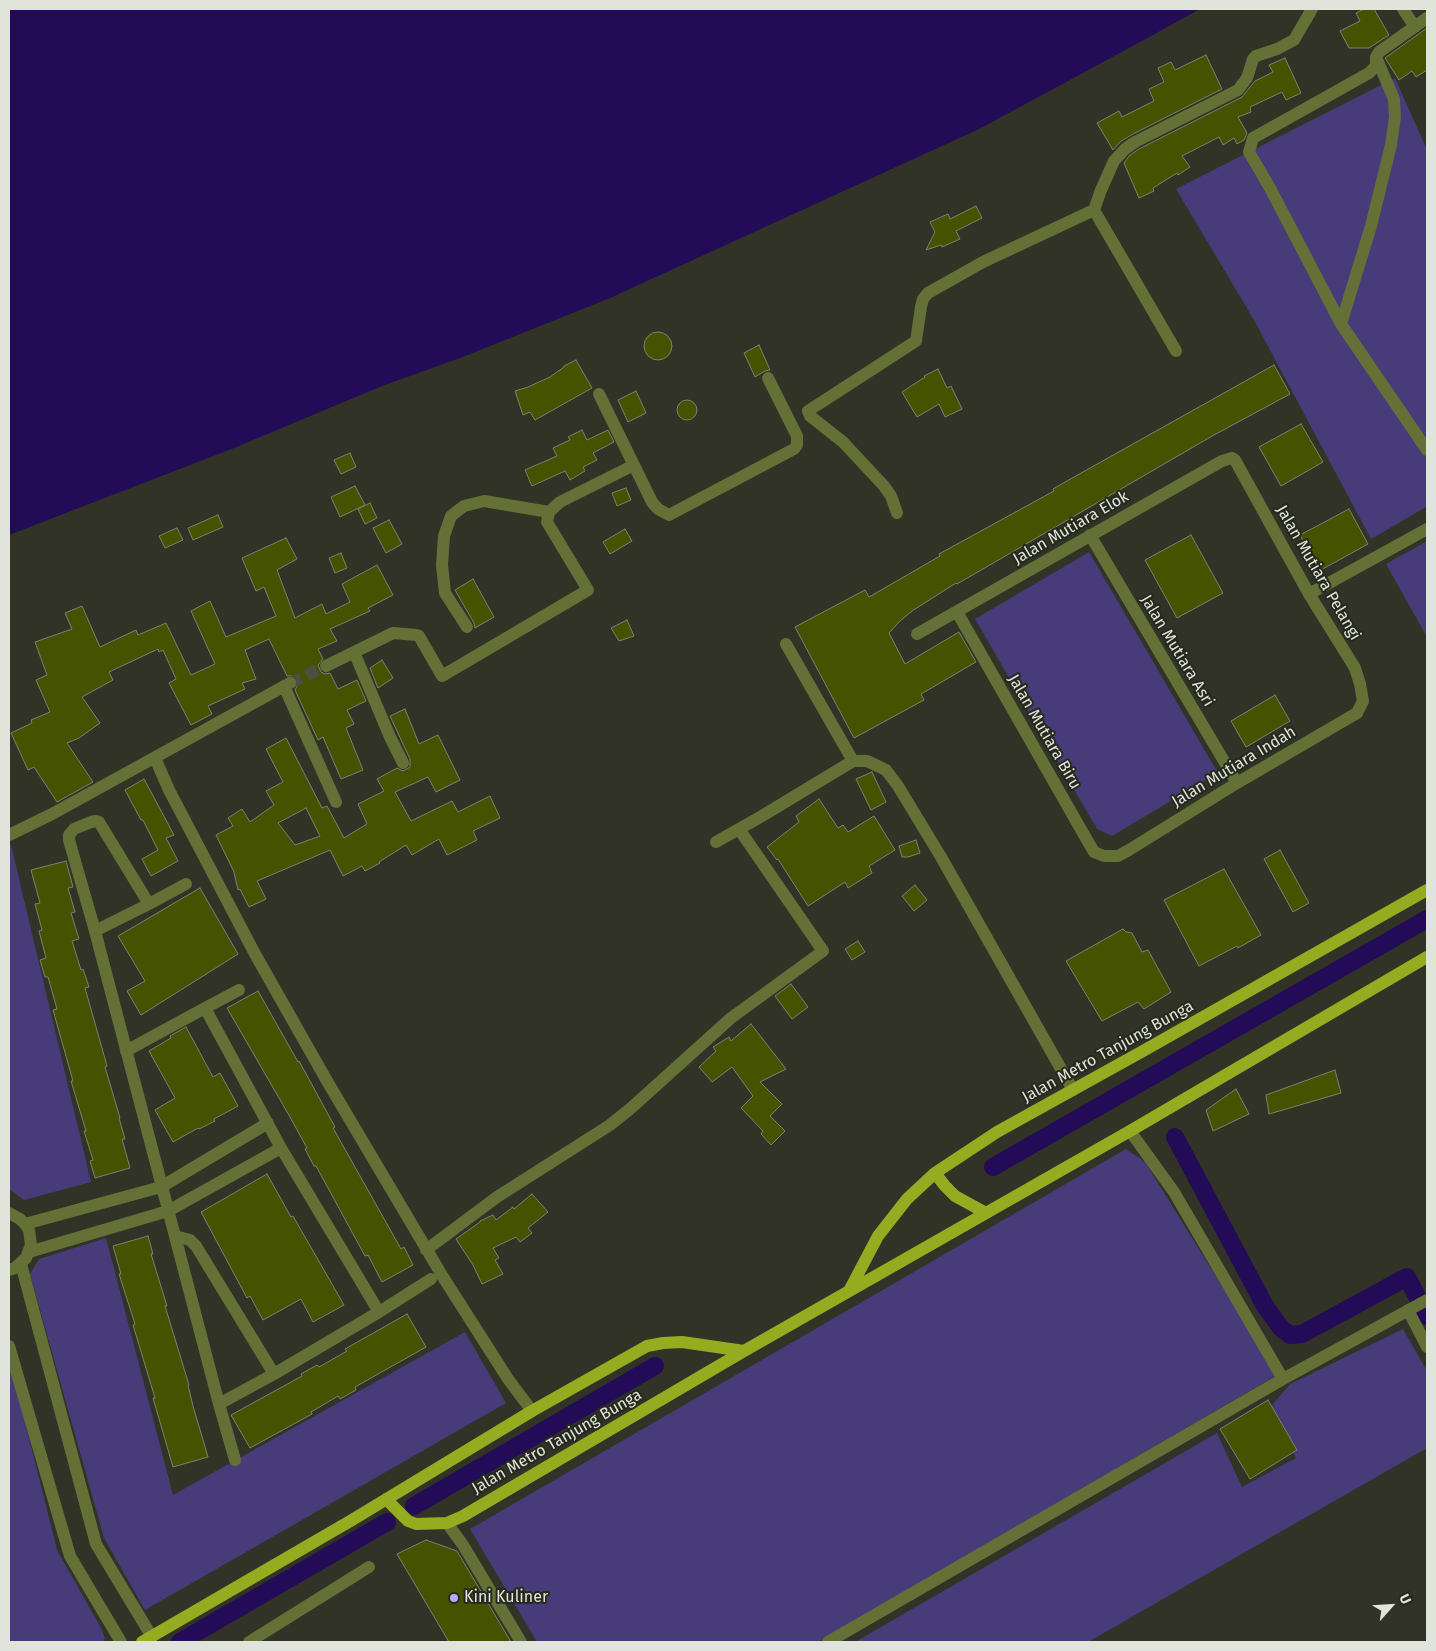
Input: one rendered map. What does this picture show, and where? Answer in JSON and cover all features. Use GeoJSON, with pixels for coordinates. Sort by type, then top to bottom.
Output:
{"type":"FeatureCollection","features":[{"type":"Feature","properties":{"kind":"main road","name":"Jalan Metro Tanjung Bunga"},"geometry":{"type":"LineString","coordinates":[[849,1291],[878,1236],[907,1199],[935,1173],[997,1132],[1427,890]]}},
{"type":"Feature","properties":{"kind":"main road","name":"Jalan Metro Tanjung Bunga"},"geometry":{"type":"LineString","coordinates":[[386,1499],[408,1521],[416,1524],[447,1523],[463,1516],[744,1351],[1426,961]]}},
{"type":"Feature","properties":{"kind":"main road"},"geometry":{"type":"LineString","coordinates":[[935,1173],[944,1186],[955,1196],[986,1213]]}},
{"type":"Feature","properties":{"kind":"main road"},"geometry":{"type":"LineString","coordinates":[[147,1639],[532,1411],[647,1346],[682,1342],[744,1351]]}},
{"type":"Feature","properties":{"kind":"street"},"geometry":{"type":"LineString","coordinates":[[897,513],[891,496],[884,486],[843,442],[810,416],[808,411],[916,341],[923,299],[928,293],[984,262],[1094,210],[1114,161],[1124,149],[1134,142],[1202,110],[1238,90],[1246,78],[1253,59],[1294,40],[1312,9]]}},
{"type":"Feature","properties":{"kind":"street"},"geometry":{"type":"LineString","coordinates":[[1403,9],[1415,27]]}},
{"type":"Feature","properties":{"kind":"street"},"geometry":{"type":"LineString","coordinates":[[1427,18],[1379,52],[1376,57],[1376,66],[1369,73],[1253,138],[1249,152],[1270,188],[1341,324],[1427,450]]}},
{"type":"Feature","properties":{"kind":"street"},"geometry":{"type":"LineString","coordinates":[[1341,324],[1371,226],[1391,145],[1395,117],[1394,100],[1376,57]]}},
{"type":"Feature","properties":{"kind":"street"},"geometry":{"type":"LineString","coordinates":[[1094,210],[1176,351]]}},
{"type":"Feature","properties":{"kind":"street"},"geometry":{"type":"LineString","coordinates":[[599,394],[652,502],[658,509],[669,515],[792,451],[797,445],[797,436],[768,378]]}},
{"type":"Feature","properties":{"kind":"street","name":"Jalan Mutiara Elok"},"geometry":{"type":"LineString","coordinates":[[917,634],[1224,459],[1232,458],[1238,467]]}},
{"type":"Feature","properties":{"kind":"street"},"geometry":{"type":"LineString","coordinates":[[326,666],[393,633],[417,635],[442,676],[588,590],[547,522],[549,512],[560,502],[634,465]]}},
{"type":"Feature","properties":{"kind":"street","name":"Jalan Mutiara Pelangi"},"geometry":{"type":"LineString","coordinates":[[1238,467],[1309,594],[1354,668],[1363,698]]}},
{"type":"Feature","properties":{"kind":"street"},"geometry":{"type":"LineString","coordinates":[[467,627],[445,593],[442,565],[444,536],[451,516],[464,506],[484,501],[549,512]]}},
{"type":"Feature","properties":{"kind":"street"},"geometry":{"type":"LineString","coordinates":[[1309,594],[1427,529]]}},
{"type":"Feature","properties":{"kind":"street","name":"Jalan Mutiara Asri"},"geometry":{"type":"LineString","coordinates":[[1090,535],[1237,783]]}},
{"type":"Feature","properties":{"kind":"street","name":"Jalan Mutiara Biru"},"geometry":{"type":"LineString","coordinates":[[957,612],[1092,848],[1100,855],[1112,857]]}},
{"type":"Feature","properties":{"kind":"street"},"geometry":{"type":"LineString","coordinates":[[786,644],[853,761]]}},
{"type":"Feature","properties":{"kind":"street"},"geometry":{"type":"LineString","coordinates":[[354,652],[403,763]]}},
{"type":"Feature","properties":{"kind":"street"},"geometry":{"type":"LineString","coordinates":[[9,835],[52,814],[287,684],[336,802]]}},
{"type":"Feature","properties":{"kind":"street","name":"Jalan Mutiara Indah"},"geometry":{"type":"LineString","coordinates":[[1112,857],[1129,850],[1237,783],[1357,713],[1363,698]]}},
{"type":"Feature","properties":{"kind":"street"},"geometry":{"type":"LineString","coordinates":[[155,758],[255,954],[326,1081],[426,1250],[508,1379],[532,1411]]}},
{"type":"Feature","properties":{"kind":"street"},"geometry":{"type":"LineString","coordinates":[[716,842],[853,761],[867,761],[886,770],[898,786],[941,857],[1073,1090]]}},
{"type":"Feature","properties":{"kind":"street"},"geometry":{"type":"LineString","coordinates":[[149,904],[99,822],[94,821],[70,833],[68,837],[95,931],[235,1460]]}},
{"type":"Feature","properties":{"kind":"street"},"geometry":{"type":"LineString","coordinates":[[426,1250],[497,1196],[610,1125],[731,1018],[823,950],[738,829]]}},
{"type":"Feature","properties":{"kind":"street"},"geometry":{"type":"LineString","coordinates":[[95,931],[186,884]]}},
{"type":"Feature","properties":{"kind":"street"},"geometry":{"type":"LineString","coordinates":[[126,1051],[239,990]]}},
{"type":"Feature","properties":{"kind":"street"},"geometry":{"type":"LineString","coordinates":[[206,1008],[281,1148],[380,1312]]}},
{"type":"Feature","properties":{"kind":"street"},"geometry":{"type":"LineString","coordinates":[[25,1224],[161,1186],[268,1123]]}},
{"type":"Feature","properties":{"kind":"street"},"geometry":{"type":"LineString","coordinates":[[1130,1131],[1174,1192],[1283,1379]]}},
{"type":"Feature","properties":{"kind":"street"},"geometry":{"type":"LineString","coordinates":[[29,1252],[168,1211],[281,1148]]}},
{"type":"Feature","properties":{"kind":"street"},"geometry":{"type":"LineString","coordinates":[[9,1213],[25,1224],[31,1238],[29,1252],[21,1264],[9,1270]]}},
{"type":"Feature","properties":{"kind":"street"},"geometry":{"type":"LineString","coordinates":[[175,1236],[190,1240],[196,1246],[274,1374]]}},
{"type":"Feature","properties":{"kind":"street"},"geometry":{"type":"LineString","coordinates":[[21,1264],[96,1544],[147,1639]]}},
{"type":"Feature","properties":{"kind":"street"},"geometry":{"type":"LineString","coordinates":[[219,1404],[380,1312],[431,1279]]}},
{"type":"Feature","properties":{"kind":"street"},"geometry":{"type":"LineString","coordinates":[[828,1642],[1283,1379],[1427,1300]]}},
{"type":"Feature","properties":{"kind":"street"},"geometry":{"type":"LineString","coordinates":[[1411,1309],[1427,1347]]}},
{"type":"Feature","properties":{"kind":"street"},"geometry":{"type":"LineString","coordinates":[[9,1346],[70,1556],[121,1642]]}},
{"type":"Feature","properties":{"kind":"street"},"geometry":{"type":"LineString","coordinates":[[447,1523],[463,1545],[522,1642]]}},
{"type":"Feature","properties":{"kind":"street"},"geometry":{"type":"LineString","coordinates":[[249,1642],[369,1567]]}},
{"type":"Feature","properties":{"kind":"shaded area"},"geometry":{"type":"Polygon","coordinates":[[[9,9],[1200,9],[979,129],[610,298],[460,358],[382,386],[234,448],[9,535],[9,9]]]}},
{"type":"Feature","properties":{"kind":"shaded area"},"geometry":{"type":"Polygon","coordinates":[[[1395,78],[1427,150],[1427,508],[1371,539],[1254,320],[1176,189],[1395,78]]]}},
{"type":"Feature","properties":{"kind":"shaded area"},"geometry":{"type":"Polygon","coordinates":[[[1427,541],[1427,637],[1386,564],[1427,541]]]}},
{"type":"Feature","properties":{"kind":"shaded area"},"geometry":{"type":"Polygon","coordinates":[[[1089,552],[1218,773],[1112,836],[1097,829],[975,619],[1089,552]]]}},
{"type":"Feature","properties":{"kind":"shaded area"},"geometry":{"type":"Polygon","coordinates":[[[11,845],[91,1182],[24,1200],[9,1189],[9,846],[11,845]]]}},
{"type":"Feature","properties":{"kind":"shaded area"},"geometry":{"type":"Polygon","coordinates":[[[1126,1149],[1145,1162],[1277,1375],[818,1642],[537,1642],[470,1529],[1126,1149]]]}},
{"type":"Feature","properties":{"kind":"shaded area"},"geometry":{"type":"Polygon","coordinates":[[[106,1238],[173,1495],[465,1332],[506,1403],[145,1610],[104,1538],[30,1274],[39,1259],[106,1238]]]}},
{"type":"Feature","properties":{"kind":"shaded area"},"geometry":{"type":"Polygon","coordinates":[[[1403,1329],[1427,1371],[1427,1448],[1088,1642],[855,1642],[1217,1433],[1242,1487],[1296,1458],[1268,1410],[1290,1384],[1403,1329]]]}},
{"type":"Feature","properties":{"kind":"shaded area"},"geometry":{"type":"Polygon","coordinates":[[[9,1358],[57,1550],[101,1628],[105,1638],[103,1642],[9,1642],[9,1358]]]}},
{"type":"Feature","properties":{"kind":"building"},"geometry":{"type":"Polygon","coordinates":[[[1364,9],[1374,9],[1389,35],[1369,48],[1349,48],[1340,31],[1360,21],[1356,13],[1364,9]]]}},
{"type":"Feature","properties":{"kind":"building"},"geometry":{"type":"Polygon","coordinates":[[[1427,28],[1427,70],[1416,77],[1412,71],[1399,80],[1385,58],[1427,28]]]}},
{"type":"Feature","properties":{"kind":"building"},"geometry":{"type":"Polygon","coordinates":[[[1206,55],[1222,89],[1131,135],[1120,142],[1113,150],[1097,123],[1119,111],[1122,117],[1154,101],[1149,89],[1164,82],[1158,68],[1171,62],[1175,70],[1206,55]]]}},
{"type":"Feature","properties":{"kind":"building"},"geometry":{"type":"Polygon","coordinates":[[[1285,58],[1301,93],[1286,100],[1282,92],[1250,107],[1251,112],[1238,117],[1247,133],[1244,140],[1237,144],[1234,138],[1223,145],[1219,137],[1182,156],[1190,167],[1153,188],[1154,191],[1139,198],[1124,163],[1130,155],[1242,97],[1255,81],[1273,72],[1269,65],[1285,58]]]}},
{"type":"Feature","properties":{"kind":"building"},"geometry":{"type":"Polygon","coordinates":[[[976,206],[982,218],[956,231],[960,239],[942,247],[941,245],[926,250],[935,232],[930,222],[948,214],[950,219],[976,206]]]}},
{"type":"Feature","properties":{"kind":"building"},"geometry":{"type":"Polygon","coordinates":[[[658,332],[668,336],[672,346],[668,356],[658,360],[648,356],[644,346],[648,336],[658,332]]]}},
{"type":"Feature","properties":{"kind":"building"},"geometry":{"type":"Polygon","coordinates":[[[759,345],[770,370],[755,377],[744,353],[759,345]]]}},
{"type":"Feature","properties":{"kind":"building"},"geometry":{"type":"Polygon","coordinates":[[[576,360],[592,388],[535,420],[530,412],[523,415],[515,391],[550,377],[564,366],[576,360]]]}},
{"type":"Feature","properties":{"kind":"building"},"geometry":{"type":"Polygon","coordinates":[[[1274,365],[1290,394],[1214,435],[956,583],[912,611],[899,622],[889,633],[905,664],[959,632],[976,662],[921,694],[924,700],[854,738],[795,627],[865,590],[869,597],[940,556],[939,554],[1054,491],[1053,489],[1274,365]]]}},
{"type":"Feature","properties":{"kind":"building"},"geometry":{"type":"Polygon","coordinates":[[[938,369],[947,388],[951,386],[962,409],[945,417],[939,404],[917,417],[902,392],[924,376],[938,369]]]}},
{"type":"Feature","properties":{"kind":"building"},"geometry":{"type":"Polygon","coordinates":[[[636,391],[646,413],[628,422],[618,400],[636,391]]]}},
{"type":"Feature","properties":{"kind":"building"},"geometry":{"type":"Polygon","coordinates":[[[687,400],[694,403],[697,410],[694,417],[687,420],[680,417],[677,410],[680,403],[687,400]]]}},
{"type":"Feature","properties":{"kind":"building"},"geometry":{"type":"Polygon","coordinates":[[[1301,424],[1323,462],[1281,486],[1259,447],[1301,424]]]}},
{"type":"Feature","properties":{"kind":"building"},"geometry":{"type":"Polygon","coordinates":[[[582,430],[587,440],[608,430],[614,442],[593,453],[597,460],[583,467],[585,471],[570,480],[565,471],[532,486],[525,470],[557,456],[553,448],[570,440],[568,437],[582,430]]]}},
{"type":"Feature","properties":{"kind":"building"},"geometry":{"type":"Polygon","coordinates":[[[350,453],[356,467],[341,474],[334,460],[350,453]]]}},
{"type":"Feature","properties":{"kind":"building"},"geometry":{"type":"Polygon","coordinates":[[[355,486],[365,505],[340,517],[331,497],[355,486]]]}},
{"type":"Feature","properties":{"kind":"building"},"geometry":{"type":"Polygon","coordinates":[[[626,488],[631,500],[617,506],[612,493],[626,488]]]}},
{"type":"Feature","properties":{"kind":"building"},"geometry":{"type":"Polygon","coordinates":[[[370,503],[377,518],[365,524],[358,509],[370,503]]]}},
{"type":"Feature","properties":{"kind":"building"},"geometry":{"type":"Polygon","coordinates":[[[1349,509],[1368,544],[1319,571],[1300,535],[1349,509]]]}},
{"type":"Feature","properties":{"kind":"building"},"geometry":{"type":"Polygon","coordinates":[[[218,515],[223,527],[193,540],[188,528],[218,515]]]}},
{"type":"Feature","properties":{"kind":"building"},"geometry":{"type":"Polygon","coordinates":[[[389,520],[402,544],[386,553],[373,528],[389,520]]]}},
{"type":"Feature","properties":{"kind":"building"},"geometry":{"type":"Polygon","coordinates":[[[177,528],[183,540],[165,548],[159,536],[177,528]]]}},
{"type":"Feature","properties":{"kind":"building"},"geometry":{"type":"Polygon","coordinates":[[[625,529],[632,541],[610,554],[603,542],[625,529]]]}},
{"type":"Feature","properties":{"kind":"building"},"geometry":{"type":"Polygon","coordinates":[[[1191,535],[1223,593],[1177,618],[1145,560],[1191,535]]]}},
{"type":"Feature","properties":{"kind":"building"},"geometry":{"type":"Polygon","coordinates":[[[286,538],[297,559],[277,570],[295,618],[322,604],[326,614],[350,602],[342,584],[377,565],[393,595],[368,608],[370,611],[330,629],[337,641],[318,649],[323,659],[318,665],[321,672],[325,674],[330,673],[338,689],[357,680],[366,701],[347,710],[354,724],[346,728],[363,770],[341,779],[323,737],[318,740],[295,690],[298,684],[297,680],[294,676],[287,676],[269,639],[245,650],[256,679],[242,683],[245,689],[208,706],[212,714],[191,725],[169,683],[176,679],[163,650],[159,652],[158,649],[109,672],[113,680],[82,697],[100,723],[79,738],[67,743],[93,782],[57,802],[34,767],[28,770],[11,733],[32,723],[31,720],[50,712],[36,680],[47,675],[35,642],[72,629],[65,613],[82,606],[100,647],[136,630],[138,635],[166,623],[191,675],[215,664],[191,611],[210,601],[226,637],[276,616],[264,587],[256,591],[242,558],[286,538]]]}},
{"type":"Feature","properties":{"kind":"building"},"geometry":{"type":"Polygon","coordinates":[[[341,553],[347,568],[335,573],[329,558],[341,553]]]}},
{"type":"Feature","properties":{"kind":"building"},"geometry":{"type":"Polygon","coordinates":[[[473,579],[494,617],[475,628],[455,590],[473,579]]]}},
{"type":"Feature","properties":{"kind":"building"},"geometry":{"type":"Polygon","coordinates":[[[627,620],[634,636],[619,641],[611,628],[627,620]]]}},
{"type":"Feature","properties":{"kind":"building"},"geometry":{"type":"Polygon","coordinates":[[[382,660],[393,678],[378,688],[370,668],[382,660]]]}},
{"type":"Feature","properties":{"kind":"building"},"geometry":{"type":"Polygon","coordinates":[[[1275,695],[1290,721],[1246,747],[1231,721],[1275,695]]]}},
{"type":"Feature","properties":{"kind":"building"},"geometry":{"type":"Polygon","coordinates":[[[405,709],[419,744],[438,735],[460,780],[436,792],[428,777],[395,792],[411,821],[452,801],[458,812],[490,796],[500,818],[473,831],[477,840],[447,855],[439,839],[412,855],[406,845],[365,871],[362,866],[343,876],[330,850],[257,881],[266,899],[249,907],[240,889],[238,890],[234,872],[216,835],[233,826],[228,818],[242,809],[250,822],[274,805],[266,791],[283,782],[266,749],[286,738],[322,808],[327,806],[344,838],[367,824],[358,804],[384,791],[377,779],[397,768],[403,771],[410,767],[410,759],[390,716],[405,709]],[[306,808],[278,823],[295,845],[320,836],[306,808]]]}},
{"type":"Feature","properties":{"kind":"building"},"geometry":{"type":"Polygon","coordinates":[[[872,772],[886,802],[871,810],[856,779],[872,772]]]}},
{"type":"Feature","properties":{"kind":"building"},"geometry":{"type":"Polygon","coordinates":[[[144,779],[174,835],[166,838],[178,861],[151,876],[142,859],[158,850],[125,790],[144,779]]]}},
{"type":"Feature","properties":{"kind":"building"},"geometry":{"type":"Polygon","coordinates":[[[819,799],[838,828],[843,825],[848,832],[874,816],[895,850],[869,866],[872,873],[848,888],[845,882],[808,906],[778,859],[767,847],[799,822],[796,816],[819,799]]]}},
{"type":"Feature","properties":{"kind":"building"},"geometry":{"type":"Polygon","coordinates":[[[916,840],[920,853],[902,857],[899,846],[916,840]]]}},
{"type":"Feature","properties":{"kind":"building"},"geometry":{"type":"Polygon","coordinates":[[[1280,850],[1309,903],[1293,912],[1264,859],[1280,850]]]}},
{"type":"Feature","properties":{"kind":"building"},"geometry":{"type":"Polygon","coordinates":[[[66,861],[73,887],[68,888],[75,912],[71,913],[79,939],[72,941],[81,970],[83,969],[89,987],[85,988],[120,1118],[125,1139],[122,1139],[130,1168],[95,1178],[90,1161],[93,1160],[84,1131],[86,1131],[53,1010],[57,1009],[48,977],[45,977],[40,960],[46,958],[39,931],[42,930],[35,904],[40,903],[31,870],[66,861]]]}},
{"type":"Feature","properties":{"kind":"building"},"geometry":{"type":"Polygon","coordinates":[[[1224,869],[1261,935],[1199,966],[1164,900],[1224,869]]]}},
{"type":"Feature","properties":{"kind":"building"},"geometry":{"type":"Polygon","coordinates":[[[915,885],[927,900],[914,911],[902,896],[915,885]]]}},
{"type":"Feature","properties":{"kind":"building"},"geometry":{"type":"Polygon","coordinates":[[[200,888],[238,954],[141,1015],[127,991],[145,981],[118,936],[200,888]]]}},
{"type":"Feature","properties":{"kind":"building"},"geometry":{"type":"Polygon","coordinates":[[[1123,929],[1126,932],[1132,933],[1142,952],[1148,950],[1171,992],[1144,1009],[1138,1002],[1102,1021],[1066,961],[1123,929]]]}},
{"type":"Feature","properties":{"kind":"building"},"geometry":{"type":"Polygon","coordinates":[[[858,941],[865,952],[852,960],[845,949],[858,941]]]}},
{"type":"Feature","properties":{"kind":"building"},"geometry":{"type":"Polygon","coordinates":[[[791,984],[808,1007],[792,1019],[775,996],[791,984]]]}},
{"type":"Feature","properties":{"kind":"building"},"geometry":{"type":"Polygon","coordinates":[[[258,991],[299,1061],[335,1127],[333,1128],[401,1249],[404,1247],[413,1265],[382,1282],[368,1255],[365,1256],[316,1166],[314,1166],[305,1149],[307,1148],[290,1117],[227,1008],[258,991]]]}},
{"type":"Feature","properties":{"kind":"building"},"geometry":{"type":"Polygon","coordinates":[[[751,1024],[786,1069],[760,1082],[782,1104],[770,1116],[785,1131],[771,1145],[761,1134],[763,1131],[741,1108],[753,1096],[732,1067],[712,1082],[699,1067],[716,1051],[713,1047],[729,1037],[731,1041],[751,1024]]]}},
{"type":"Feature","properties":{"kind":"building"},"geometry":{"type":"Polygon","coordinates":[[[186,1027],[213,1077],[220,1073],[238,1106],[214,1119],[215,1121],[173,1142],[155,1110],[175,1098],[149,1051],[186,1027]]]}},
{"type":"Feature","properties":{"kind":"building"},"geometry":{"type":"Polygon","coordinates":[[[1335,1070],[1341,1093],[1269,1114],[1266,1095],[1335,1070]]]}},
{"type":"Feature","properties":{"kind":"building"},"geometry":{"type":"Polygon","coordinates":[[[1236,1089],[1249,1114],[1213,1131],[1206,1110],[1236,1089]]]}},
{"type":"Feature","properties":{"kind":"building"},"geometry":{"type":"Polygon","coordinates":[[[267,1174],[344,1305],[313,1322],[301,1299],[263,1320],[250,1296],[247,1298],[201,1212],[267,1174]]]}},
{"type":"Feature","properties":{"kind":"building"},"geometry":{"type":"Polygon","coordinates":[[[532,1194],[548,1212],[528,1228],[532,1233],[520,1242],[516,1237],[493,1248],[499,1258],[495,1260],[503,1274],[482,1284],[473,1265],[456,1239],[480,1221],[493,1215],[496,1220],[513,1207],[514,1209],[532,1194]]]}},
{"type":"Feature","properties":{"kind":"building"},"geometry":{"type":"Polygon","coordinates":[[[148,1236],[153,1254],[151,1254],[167,1306],[165,1306],[208,1457],[173,1467],[133,1325],[135,1324],[119,1274],[121,1274],[113,1246],[148,1236]]]}},
{"type":"Feature","properties":{"kind":"building"},"geometry":{"type":"Polygon","coordinates":[[[407,1314],[426,1347],[355,1387],[356,1390],[340,1399],[338,1396],[311,1412],[312,1414],[250,1448],[231,1415],[302,1376],[301,1374],[317,1365],[319,1367],[347,1351],[345,1349],[407,1314]]]}},
{"type":"Feature","properties":{"kind":"building"},"geometry":{"type":"Polygon","coordinates":[[[1268,1400],[1297,1450],[1250,1479],[1220,1429],[1268,1400]]]}},
{"type":"Feature","properties":{"kind":"building","name":"Kini Kuliner"},"geometry":{"type":"Polygon","coordinates":[[[426,1540],[457,1551],[511,1642],[449,1642],[397,1554],[426,1540]]]}},
{"type":"Feature","properties":{"kind":"waterway"},"geometry":{"type":"LineString","coordinates":[[993,1167],[1427,919]]}},
{"type":"Feature","properties":{"kind":"waterway"},"geometry":{"type":"LineString","coordinates":[[1175,1137],[1265,1306],[1281,1328],[1290,1335],[1302,1334],[1407,1277],[1427,1316]]}},
{"type":"Feature","properties":{"kind":"waterway"},"geometry":{"type":"LineString","coordinates":[[414,1506],[655,1366]]}},
{"type":"Feature","properties":{"kind":"waterway"},"geometry":{"type":"LineString","coordinates":[[180,1642],[387,1522]]}},
{"type":"Feature","properties":{"kind":"tunnel"},"geometry":{"type":"LineString","coordinates":[[290,683],[326,666]]}},
{"type":"Feature","properties":{"kind":"place","name":"Kini Kuliner"},"geometry":{"type":"Point","coordinates":[454,1598]}}]}
